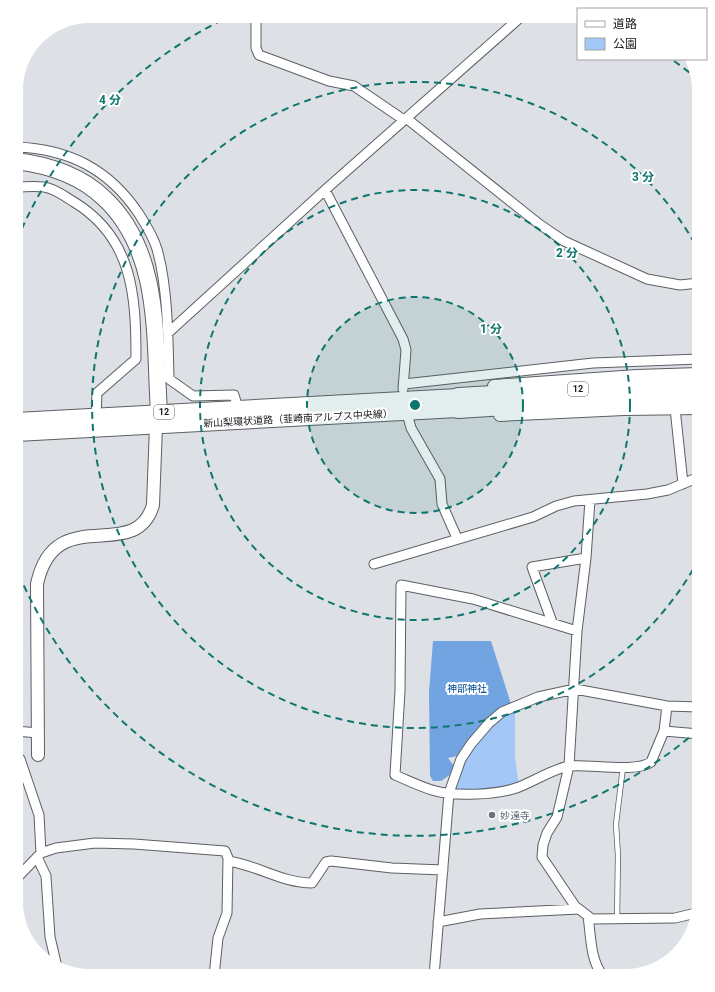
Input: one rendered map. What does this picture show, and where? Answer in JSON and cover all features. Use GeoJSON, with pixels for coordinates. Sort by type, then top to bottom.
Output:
{"type":"FeatureCollection","features":[{"type":"Feature","properties":{"kind":"highway"},"geometry":{"type":"LineString","coordinates":[[23,163],[53,168],[88,185],[115,208],[133,234],[147,270],[152,296],[155,417]]}},
{"type":"Feature","properties":{"kind":"highway"},"geometry":{"type":"LineString","coordinates":[[23,170],[34,171],[51,176],[86,193],[115,221],[125,236],[140,274],[144,296],[155,417]]}},
{"type":"Feature","properties":{"kind":"highway","name":"新山梨環状道路（韮崎南アルプス中央線）"},"geometry":{"type":"LineString","coordinates":[[458,403],[635,386],[692,386]]}},
{"type":"Feature","properties":{"kind":"highway","name":"新山梨環状道路（韮崎南アルプス中央線）"},"geometry":{"type":"LineString","coordinates":[[458,403],[692,399]]}},
{"type":"Feature","properties":{"kind":"main road","name":"新山梨環状道路（韮崎南アルプス中央線）"},"geometry":{"type":"LineString","coordinates":[[23,433],[238,408],[312,404],[458,403]]}},
{"type":"Feature","properties":{"kind":"main road","name":"新山梨環状道路（韮崎南アルプス中央線）"},"geometry":{"type":"LineString","coordinates":[[23,420],[96,416],[280,419],[458,403]]}},
{"type":"Feature","properties":{"kind":"street"},"geometry":{"type":"LineString","coordinates":[[256,23],[256,48],[259,55],[329,81],[354,86],[405,119],[539,224],[564,240],[646,279],[680,285],[692,284]]}},
{"type":"Feature","properties":{"kind":"street"},"geometry":{"type":"LineString","coordinates":[[168,333],[325,190],[514,23]]}},
{"type":"Feature","properties":{"kind":"street"},"geometry":{"type":"LineString","coordinates":[[23,148],[45,150],[72,156],[106,177],[121,191],[149,230],[157,248],[168,333],[169,379],[193,396],[234,395],[238,408]]}},
{"type":"Feature","properties":{"kind":"street"},"geometry":{"type":"LineString","coordinates":[[23,187],[46,187],[87,210],[110,233],[119,247],[127,267],[134,316],[136,359],[97,392],[96,416]]}},
{"type":"Feature","properties":{"kind":"street"},"geometry":{"type":"LineString","coordinates":[[325,190],[403,339],[406,350],[403,390]]}},
{"type":"Feature","properties":{"kind":"street"},"geometry":{"type":"LineString","coordinates":[[312,404],[594,363],[692,360]]}},
{"type":"Feature","properties":{"kind":"street"},"geometry":{"type":"LineString","coordinates":[[403,390],[636,376],[692,374]]}},
{"type":"Feature","properties":{"kind":"street"},"geometry":{"type":"LineString","coordinates":[[675,408],[683,484]]}},
{"type":"Feature","properties":{"kind":"street"},"geometry":{"type":"LineString","coordinates":[[280,419],[464,417],[692,408]]}},
{"type":"Feature","properties":{"kind":"street"},"geometry":{"type":"LineString","coordinates":[[38,755],[37,584],[40,572],[44,562],[51,552],[69,540],[90,536],[129,533],[145,522],[150,515],[153,505],[155,417]]}},
{"type":"Feature","properties":{"kind":"street"},"geometry":{"type":"LineString","coordinates":[[408,417],[411,428],[440,479],[442,504],[457,538]]}},
{"type":"Feature","properties":{"kind":"street"},"geometry":{"type":"LineString","coordinates":[[374,564],[457,538],[533,517],[556,506],[574,501],[647,494],[668,490],[692,480]]}},
{"type":"Feature","properties":{"kind":"street"},"geometry":{"type":"LineString","coordinates":[[590,500],[586,558],[577,631],[575,689],[569,766],[557,817],[543,845],[542,857],[575,906],[592,919],[675,918],[691,914]]}},
{"type":"Feature","properties":{"kind":"street"},"geometry":{"type":"LineString","coordinates":[[552,622],[532,567],[586,558]]}},
{"type":"Feature","properties":{"kind":"street"},"geometry":{"type":"LineString","coordinates":[[577,631],[552,622],[473,599],[401,585],[400,691],[395,776],[432,791],[449,793],[488,793],[516,788],[569,766],[623,767],[647,765],[651,762],[664,731],[667,706]]}},
{"type":"Feature","properties":{"kind":"street"},"geometry":{"type":"LineString","coordinates":[[435,969],[449,793],[460,759],[489,723],[502,712],[538,697],[575,689],[667,706],[692,707]]}},
{"type":"Feature","properties":{"kind":"street"},"geometry":{"type":"LineString","coordinates":[[664,731],[692,733]]}},
{"type":"Feature","properties":{"kind":"street"},"geometry":{"type":"LineString","coordinates":[[23,732],[38,733]]}},
{"type":"Feature","properties":{"kind":"street"},"geometry":{"type":"LineString","coordinates":[[23,768],[39,815],[39,855],[46,876],[50,937],[55,959]]}},
{"type":"Feature","properties":{"kind":"street"},"geometry":{"type":"LineString","coordinates":[[23,872],[39,855],[56,848],[95,843],[220,849],[225,851],[228,861],[227,913],[218,938],[215,969]]}},
{"type":"Feature","properties":{"kind":"street"},"geometry":{"type":"LineString","coordinates":[[228,861],[242,863],[282,878],[312,884],[326,862],[331,861],[392,868],[443,870]]}},
{"type":"Feature","properties":{"kind":"street"},"geometry":{"type":"LineString","coordinates":[[438,922],[480,914],[579,909]]}},
{"type":"Feature","properties":{"kind":"street"},"geometry":{"type":"LineString","coordinates":[[588,916],[594,960],[598,969]]}},
{"type":"Feature","properties":{"kind":"lane"},"geometry":{"type":"LineString","coordinates":[[617,919],[618,856],[616,824],[623,767]]}},
{"type":"Feature","properties":{"kind":"green space","name":"神部神社"},"geometry":{"type":"Polygon","coordinates":[[[433,641],[491,641],[511,704],[464,745],[457,756],[448,758],[457,770],[441,781],[433,781],[430,776],[429,692],[433,641]]]}},
{"type":"Feature","properties":{"kind":"green space"},"geometry":{"type":"Polygon","coordinates":[[[515,710],[515,757],[519,787],[449,793],[454,777],[489,723],[515,710]]]}},
{"type":"Feature","properties":{"kind":"place","name":"妙遠寺"},"geometry":{"type":"Point","coordinates":[492,815]}}]}
